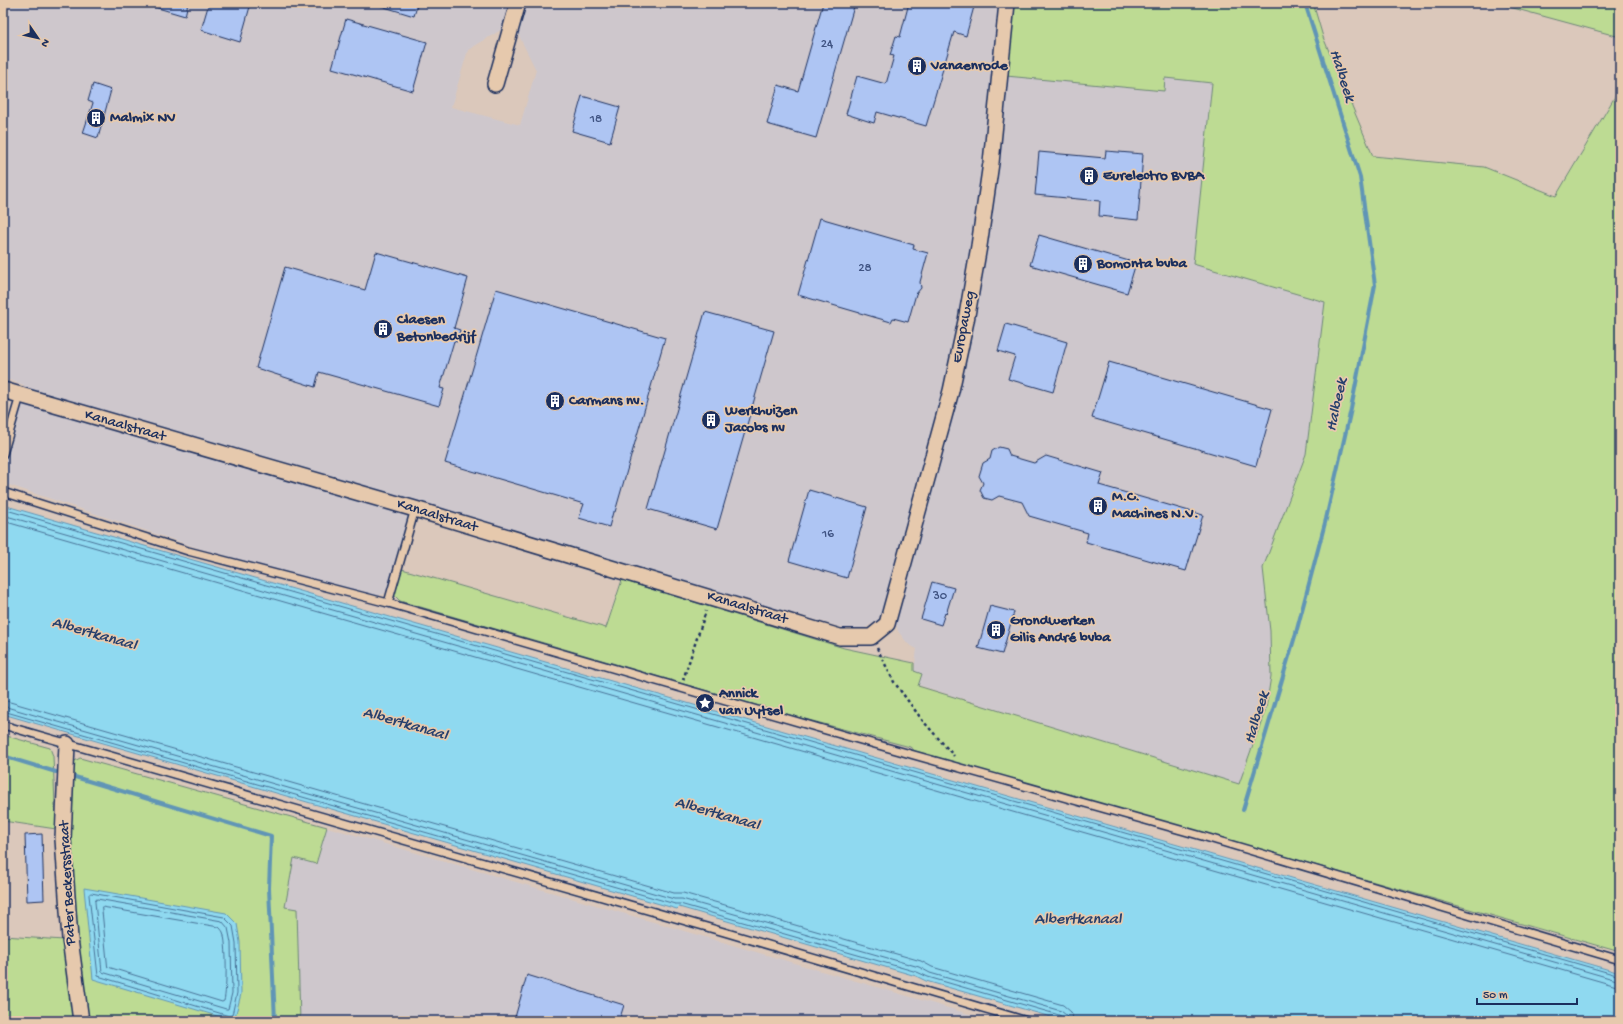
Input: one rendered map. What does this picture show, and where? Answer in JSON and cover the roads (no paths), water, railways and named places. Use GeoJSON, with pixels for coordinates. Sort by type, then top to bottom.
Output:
{"type":"FeatureCollection","features":[{"type":"Feature","properties":{"kind":"street"},"geometry":{"type":"LineString","coordinates":[[495,84],[518,3]]}},
{"type":"Feature","properties":{"kind":"street","name":"Europaweg"},"geometry":{"type":"LineString","coordinates":[[871,637],[887,624],[953,383],[980,238],[991,163],[1007,3]]}},
{"type":"Feature","properties":{"kind":"street","name":"Kanaalstraat"},"geometry":{"type":"LineString","coordinates":[[3,390],[415,509],[840,637],[871,637]]}},
{"type":"Feature","properties":{"kind":"street","name":"Pater Beckersstraat"},"geometry":{"type":"LineString","coordinates":[[67,744],[63,840],[70,939],[81,1021]]}},
{"type":"Feature","properties":{"kind":"lane"},"geometry":{"type":"LineString","coordinates":[[3,454],[20,396]]}},
{"type":"Feature","properties":{"kind":"lane"},"geometry":{"type":"LineString","coordinates":[[3,492],[188,551],[388,602],[966,770],[1217,841],[1620,960]]}},
{"type":"Feature","properties":{"kind":"lane"},"geometry":{"type":"LineString","coordinates":[[388,602],[415,509]]}},
{"type":"Feature","properties":{"kind":"lane"},"geometry":{"type":"LineString","coordinates":[[3,725],[1027,1021]]}},
{"type":"Feature","properties":{"kind":"water","name":"Albertkanaal"},"geometry":{"type":"Polygon","coordinates":[[[3,505],[1620,973],[1620,1021],[1065,1021],[679,907],[677,909],[3,714],[3,505]]]}},
{"type":"Feature","properties":{"kind":"water"},"geometry":{"type":"Polygon","coordinates":[[[84,888],[226,913],[237,924],[240,942],[241,994],[234,1021],[93,979],[84,888]]]}},
{"type":"Feature","properties":{"kind":"waterway","name":"Halbeek"},"geometry":{"type":"LineString","coordinates":[[1243,810],[1296,633],[1326,519],[1351,409],[1375,285],[1360,177],[1305,3]]}},
{"type":"Feature","properties":{"kind":"waterway"},"geometry":{"type":"LineString","coordinates":[[3,756],[56,772]]}},
{"type":"Feature","properties":{"kind":"waterway"},"geometry":{"type":"LineString","coordinates":[[75,777],[271,836],[269,888],[275,1021]]}},
{"type":"Feature","properties":{"kind":"place","name":"Vanaenrode"},"geometry":{"type":"Point","coordinates":[917,66]}},
{"type":"Feature","properties":{"kind":"place","name":"Malmix NV"},"geometry":{"type":"Point","coordinates":[96,118]}},
{"type":"Feature","properties":{"kind":"place","name":"Eurelectro BVBA"},"geometry":{"type":"Point","coordinates":[1089,176]}},
{"type":"Feature","properties":{"kind":"place","name":"Bomonta bvba"},"geometry":{"type":"Point","coordinates":[1083,264]}},
{"type":"Feature","properties":{"kind":"place","name":"Claesen Betonbedrijf"},"geometry":{"type":"Point","coordinates":[383,329]}},
{"type":"Feature","properties":{"kind":"place","name":"Carmans nv."},"geometry":{"type":"Point","coordinates":[555,401]}},
{"type":"Feature","properties":{"kind":"place","name":"Werkhuizen Jacobs nv"},"geometry":{"type":"Point","coordinates":[711,420]}},
{"type":"Feature","properties":{"kind":"place","name":"M.C. Machines N.V."},"geometry":{"type":"Point","coordinates":[1098,506]}},
{"type":"Feature","properties":{"kind":"place","name":"Grondwerken Gilis André bvba"},"geometry":{"type":"Point","coordinates":[996,630]}},
{"type":"Feature","properties":{"kind":"place","name":"Annick van Uytsel"},"geometry":{"type":"Point","coordinates":[705,703]}}]}
